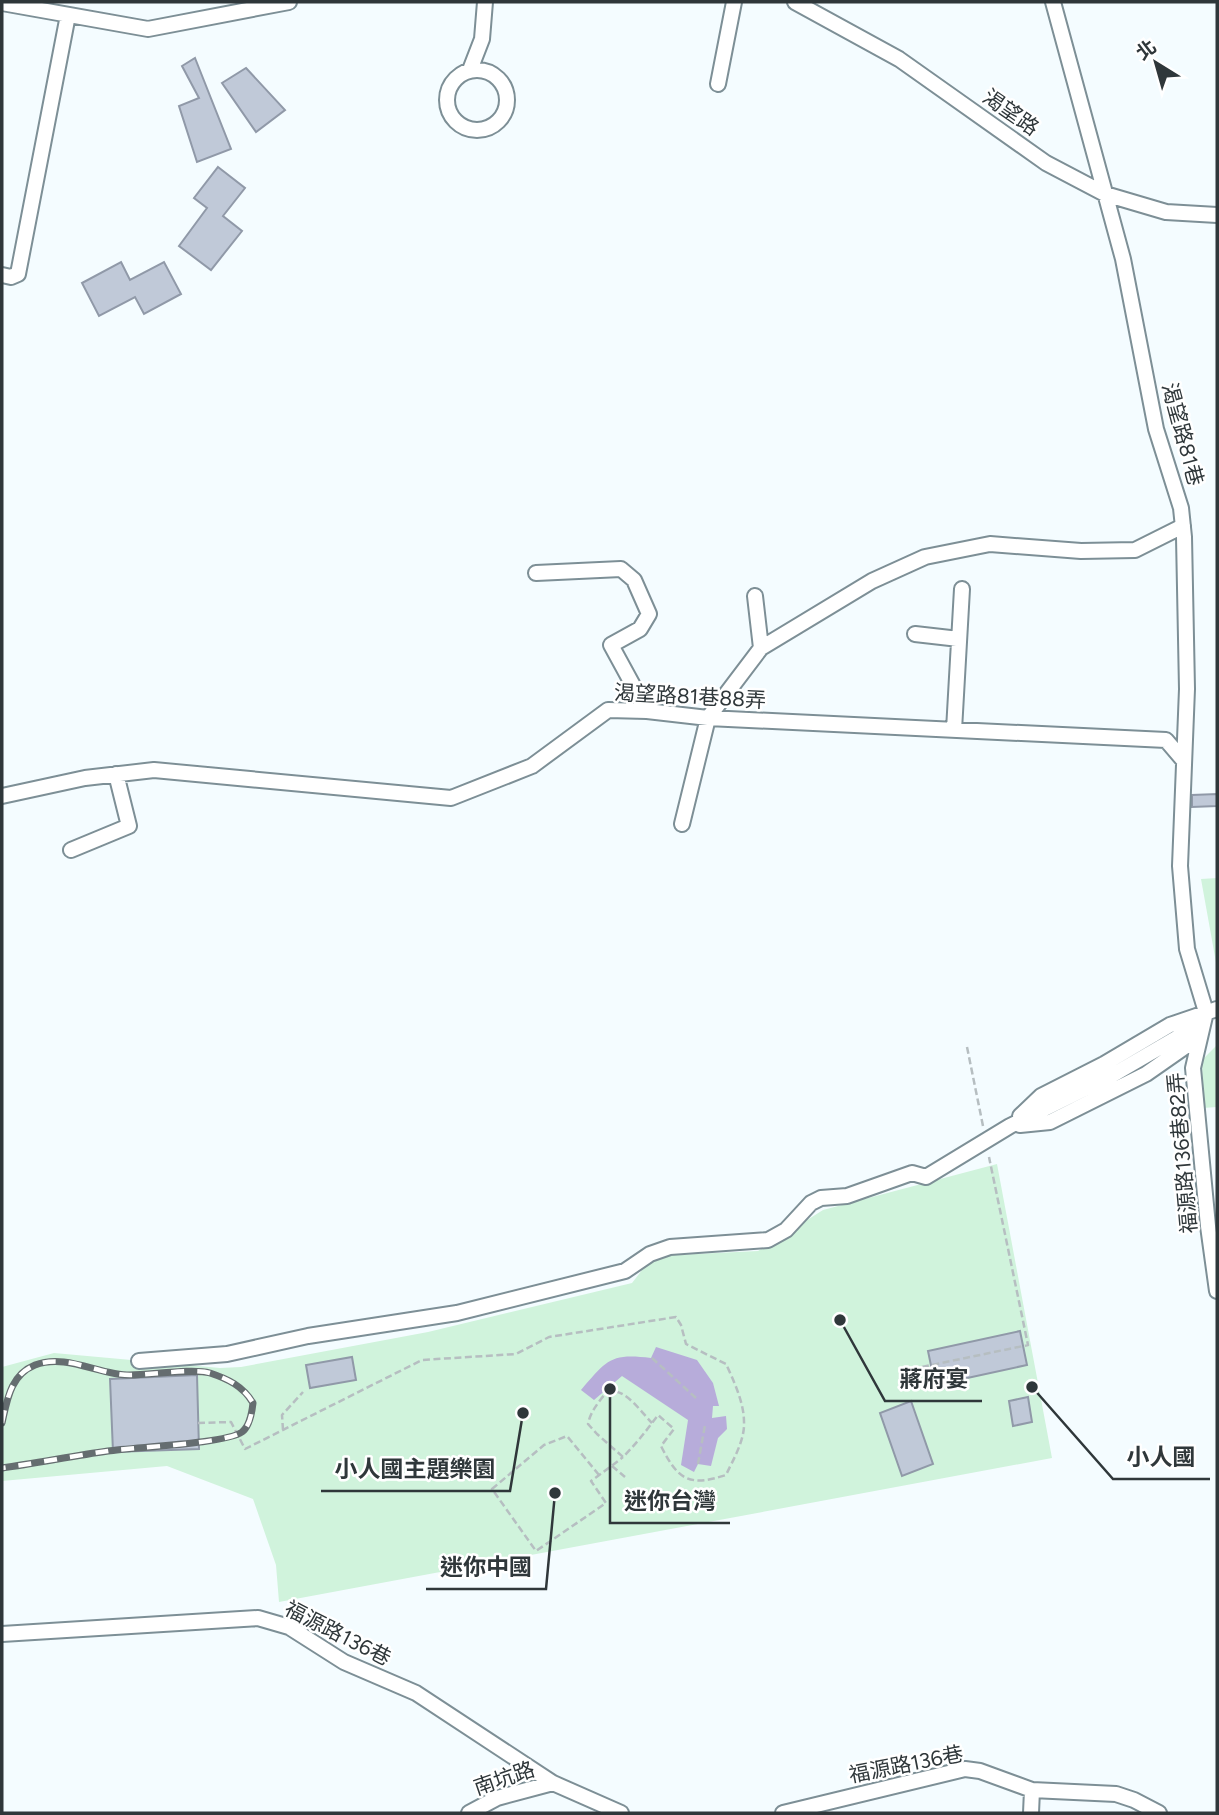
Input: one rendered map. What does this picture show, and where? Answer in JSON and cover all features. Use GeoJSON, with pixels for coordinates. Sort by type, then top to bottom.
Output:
{"type":"FeatureCollection","features":[{"type":"Feature","properties":{"kind":"street"},"geometry":{"type":"LineString","coordinates":[[2,3],[148,29],[289,2]]}},
{"type":"Feature","properties":{"kind":"street"},"geometry":{"type":"LineString","coordinates":[[470,70],[480,69],[498,77],[507,94],[504,114],[498,122],[480,130],[461,125],[453,118],[449,110],[449,90],[461,74],[470,70],[482,39],[485,2]]}},
{"type":"Feature","properties":{"kind":"street"},"geometry":{"type":"LineString","coordinates":[[718,83],[734,2]]}},
{"type":"Feature","properties":{"kind":"street","name":"渴望路"},"geometry":{"type":"LineString","coordinates":[[795,2],[899,59],[1046,163],[1105,194],[1166,212],[1217,215]]}},
{"type":"Feature","properties":{"kind":"street","name":"渴望路81巷"},"geometry":{"type":"LineString","coordinates":[[1053,2],[1123,259],[1156,429],[1181,508],[1186,689],[1180,866],[1187,949],[1212,1010]]}},
{"type":"Feature","properties":{"kind":"street"},"geometry":{"type":"LineString","coordinates":[[2,275],[11,277],[18,274],[68,15]]}},
{"type":"Feature","properties":{"kind":"street"},"geometry":{"type":"LineString","coordinates":[[682,824],[708,718],[761,648],[872,581],[925,557],[990,544],[1082,551],[1135,550],[1183,526]]}},
{"type":"Feature","properties":{"kind":"street"},"geometry":{"type":"LineString","coordinates":[[536,573],[621,569],[634,580],[649,614],[640,629],[611,645],[648,711]]}},
{"type":"Feature","properties":{"kind":"street"},"geometry":{"type":"LineString","coordinates":[[954,730],[962,589]]}},
{"type":"Feature","properties":{"kind":"street"},"geometry":{"type":"LineString","coordinates":[[755,596],[761,648]]}},
{"type":"Feature","properties":{"kind":"street"},"geometry":{"type":"LineString","coordinates":[[915,634],[960,639]]}},
{"type":"Feature","properties":{"kind":"street","name":"渴望路81巷88弄"},"geometry":{"type":"LineString","coordinates":[[2,796],[85,778],[154,770],[451,798],[532,766],[608,710],[648,711],[708,718],[1166,740],[1184,761]]}},
{"type":"Feature","properties":{"kind":"street"},"geometry":{"type":"LineString","coordinates":[[71,850],[128,826],[116,774]]}},
{"type":"Feature","properties":{"kind":"street"},"geometry":{"type":"LineString","coordinates":[[139,1360],[227,1354],[308,1336],[457,1312],[625,1271],[650,1254],[670,1247],[768,1240],[786,1230],[811,1203],[821,1198],[847,1196],[912,1172],[926,1177],[1010,1126],[1111,1076],[1178,1037],[1212,1010]]}},
{"type":"Feature","properties":{"kind":"street","name":"福源路136巷82弄"},"geometry":{"type":"LineString","coordinates":[[1212,1010],[1194,1068],[1208,1226],[1217,1291]]}},
{"type":"Feature","properties":{"kind":"street","name":"福源路136巷"},"geometry":{"type":"LineString","coordinates":[[2,1634],[258,1618],[289,1627],[344,1662],[416,1693],[553,1783],[621,1813]]}},
{"type":"Feature","properties":{"kind":"street","name":"福源路136巷"},"geometry":{"type":"LineString","coordinates":[[783,1813],[965,1769],[980,1771],[1032,1790],[1116,1794],[1159,1813]]}},
{"type":"Feature","properties":{"kind":"street","name":"南坑路"},"geometry":{"type":"LineString","coordinates":[[469,1813],[497,1798],[553,1783]]}},
{"type":"Feature","properties":{"kind":"street"},"geometry":{"type":"LineString","coordinates":[[1031,1813],[1032,1790]]}},
{"type":"Feature","properties":{"kind":"path"},"geometry":{"type":"LineString","coordinates":[[922,1367],[1028,1345],[967,1047]]}},
{"type":"Feature","properties":{"kind":"path"},"geometry":{"type":"LineString","coordinates":[[198,1423],[231,1422],[245,1449],[422,1360],[516,1354],[549,1337],[676,1317],[686,1344],[726,1364],[739,1396],[744,1424],[737,1451],[726,1475],[704,1482],[683,1477],[668,1460],[661,1446],[674,1429],[659,1415],[623,1457],[612,1466],[591,1481],[606,1503],[536,1551],[492,1489],[544,1445],[567,1436],[599,1475]]}},
{"type":"Feature","properties":{"kind":"path"},"geometry":{"type":"LineString","coordinates":[[652,1358],[696,1398]]}},
{"type":"Feature","properties":{"kind":"path"},"geometry":{"type":"LineString","coordinates":[[623,1457],[588,1424],[590,1415],[604,1395],[612,1390],[621,1392],[652,1423]]}},
{"type":"Feature","properties":{"kind":"path"},"geometry":{"type":"LineString","coordinates":[[283,1431],[282,1415],[303,1392]]}},
{"type":"Feature","properties":{"kind":"path"},"geometry":{"type":"LineString","coordinates":[[698,1464],[705,1425]]}},
{"type":"Feature","properties":{"kind":"path"},"geometry":{"type":"LineString","coordinates":[[612,1466],[625,1477]]}},
{"type":"Feature","properties":{"kind":"green space"},"geometry":{"type":"Polygon","coordinates":[[[1217,878],[1217,968],[1201,879],[1217,878]]]}},
{"type":"Feature","properties":{"kind":"green space"},"geometry":{"type":"Polygon","coordinates":[[[1217,1045],[1217,1107],[1203,1108],[1202,1060],[1217,1045]]]}},
{"type":"Feature","properties":{"kind":"green space"},"geometry":{"type":"Polygon","coordinates":[[[997,1164],[1052,1458],[279,1602],[276,1565],[253,1499],[167,1466],[2,1481],[2,1367],[54,1353],[220,1368],[241,1367],[428,1332],[632,1283],[653,1256],[758,1251],[823,1210],[997,1164]]]}},
{"type":"Feature","properties":{"kind":"shaded area"},"geometry":{"type":"Polygon","coordinates":[[[656,1347],[697,1360],[713,1383],[719,1406],[713,1406],[712,1418],[726,1416],[727,1429],[718,1438],[711,1466],[698,1464],[694,1472],[681,1465],[688,1420],[622,1376],[594,1400],[581,1390],[610,1361],[626,1357],[651,1358],[656,1347]]]}},
{"type":"Feature","properties":{"kind":"building"},"geometry":{"type":"Polygon","coordinates":[[[195,58],[231,149],[197,162],[179,106],[199,98],[182,66],[195,58]]]}},
{"type":"Feature","properties":{"kind":"building"},"geometry":{"type":"Polygon","coordinates":[[[246,68],[285,110],[256,132],[222,83],[246,68]]]}},
{"type":"Feature","properties":{"kind":"building"},"geometry":{"type":"Polygon","coordinates":[[[218,167],[245,188],[223,216],[242,231],[211,270],[179,246],[207,208],[194,198],[218,167]]]}},
{"type":"Feature","properties":{"kind":"building"},"geometry":{"type":"Polygon","coordinates":[[[121,262],[130,280],[164,262],[181,294],[144,314],[135,297],[99,316],[82,283],[121,262]]]}},
{"type":"Feature","properties":{"kind":"building"},"geometry":{"type":"Polygon","coordinates":[[[1217,794],[1217,806],[1192,807],[1192,795],[1217,794]]]}},
{"type":"Feature","properties":{"kind":"building"},"geometry":{"type":"Polygon","coordinates":[[[1020,1331],[1027,1365],[935,1385],[928,1351],[1020,1331]]]}},
{"type":"Feature","properties":{"kind":"building"},"geometry":{"type":"Polygon","coordinates":[[[352,1357],[356,1380],[310,1388],[306,1365],[352,1357]]]}},
{"type":"Feature","properties":{"kind":"building"},"geometry":{"type":"Polygon","coordinates":[[[197,1375],[199,1449],[113,1452],[110,1379],[197,1375]]]}},
{"type":"Feature","properties":{"kind":"building"},"geometry":{"type":"Polygon","coordinates":[[[1028,1397],[1032,1422],[1013,1426],[1009,1401],[1028,1397]]]}},
{"type":"Feature","properties":{"kind":"building"},"geometry":{"type":"Polygon","coordinates":[[[911,1401],[933,1464],[902,1476],[880,1413],[911,1401]]]}},
{"type":"Feature","properties":{"kind":"railway"},"geometry":{"type":"LineString","coordinates":[[2,1423],[8,1398],[20,1375],[35,1365],[47,1362],[71,1363],[130,1375],[182,1371],[210,1373],[234,1384],[245,1392],[253,1403],[247,1426],[242,1432],[232,1436],[108,1451],[2,1468]]}},
{"type":"Feature","properties":{"kind":"place","name":"蔣府宴"},"geometry":{"type":"Point","coordinates":[840,1320]}},
{"type":"Feature","properties":{"kind":"place","name":"小人國"},"geometry":{"type":"Point","coordinates":[1032,1387]}},
{"type":"Feature","properties":{"kind":"place","name":"迷你台灣"},"geometry":{"type":"Point","coordinates":[610,1389]}},
{"type":"Feature","properties":{"kind":"place","name":"小人國主題樂園"},"geometry":{"type":"Point","coordinates":[523,1413]}},
{"type":"Feature","properties":{"kind":"place","name":"迷你中國"},"geometry":{"type":"Point","coordinates":[555,1493]}}]}
